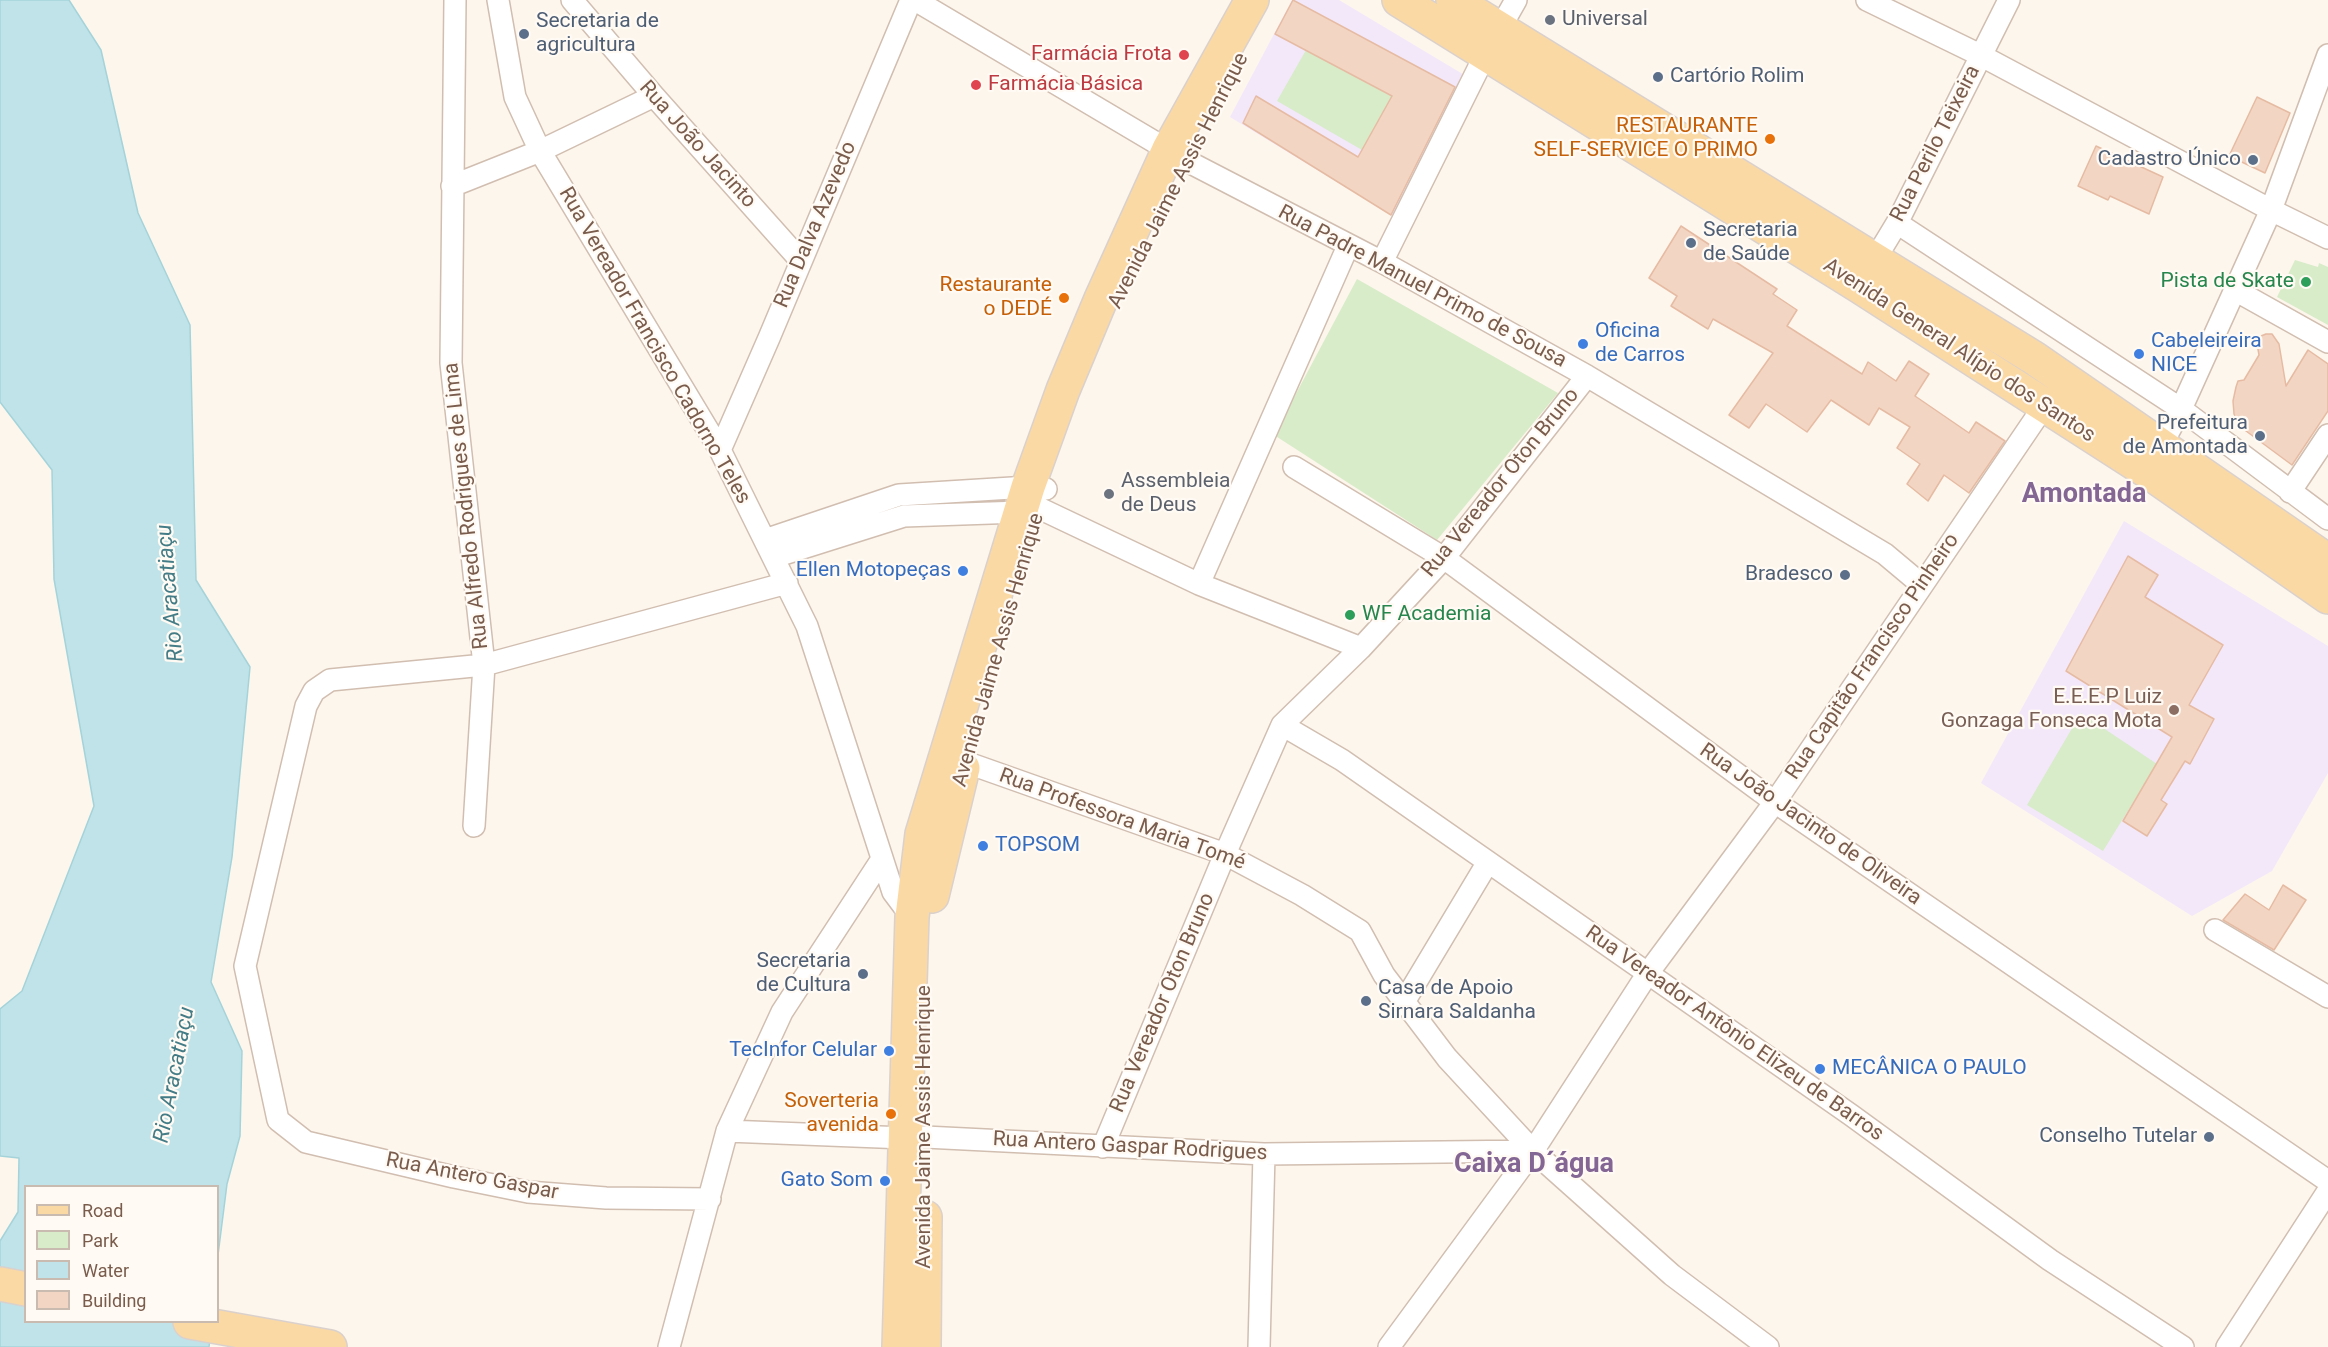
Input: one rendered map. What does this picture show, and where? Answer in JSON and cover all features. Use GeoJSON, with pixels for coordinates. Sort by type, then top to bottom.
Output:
{"type":"FeatureCollection","features":[{"type":"Feature","properties":{"kind":"main road"},"geometry":{"type":"LineString","coordinates":[[1177,154],[1252,0]]}},
{"type":"Feature","properties":{"kind":"main road","name":"Avenida Jaime Assis Henrique"},"geometry":{"type":"LineString","coordinates":[[924,1347],[915,1138],[919,927],[928,911],[975,720],[1034,499],[1177,154],[1265,14],[1268,0]]}},
{"type":"Feature","properties":{"kind":"main road","name":"Avenida General Alípio dos Santos"},"geometry":{"type":"LineString","coordinates":[[1399,0],[1501,27]]}},
{"type":"Feature","properties":{"kind":"main road","name":"Avenida General Alípio dos Santos"},"geometry":{"type":"LineString","coordinates":[[1453,0],[1501,27],[1867,273],[2044,406],[2154,458],[2328,561]]}},
{"type":"Feature","properties":{"kind":"main road","name":"Avenida General Alípio dos Santos"},"geometry":{"type":"LineString","coordinates":[[1867,273],[2034,358],[2154,458],[2328,597]]}},
{"type":"Feature","properties":{"kind":"main road"},"geometry":{"type":"LineString","coordinates":[[919,927],[922,834],[1034,499]]}},
{"type":"Feature","properties":{"kind":"main road"},"geometry":{"type":"LineString","coordinates":[[899,1347],[915,1138]]}},
{"type":"Feature","properties":{"kind":"main road"},"geometry":{"type":"LineString","coordinates":[[0,1284],[24,1289]]}},
{"type":"Feature","properties":{"kind":"main road"},"geometry":{"type":"LineString","coordinates":[[196,1323],[330,1347]]}},
{"type":"Feature","properties":{"kind":"street","name":"Rua Alfredo Rodrigues de Lima"},"geometry":{"type":"LineString","coordinates":[[454,0],[451,363],[484,665],[474,826]]}},
{"type":"Feature","properties":{"kind":"street","name":"Rua Vereador Francisco Cadorno Teles"},"geometry":{"type":"LineString","coordinates":[[498,0],[515,97],[540,151],[720,450],[787,583],[807,626],[893,892],[919,927]]}},
{"type":"Feature","properties":{"kind":"street","name":"Rua João Jacinto"},"geometry":{"type":"LineString","coordinates":[[572,0],[801,261]]}},
{"type":"Feature","properties":{"kind":"street","name":"Rua Padre Manuel Primo de Sousa"},"geometry":{"type":"LineString","coordinates":[[913,0],[1177,154],[1382,262],[1587,376],[1885,554],[1922,585]]}},
{"type":"Feature","properties":{"kind":"street","name":"Rua Dalva Azevedo"},"geometry":{"type":"LineString","coordinates":[[720,450],[913,0]]}},
{"type":"Feature","properties":{"kind":"street"},"geometry":{"type":"LineString","coordinates":[[1867,0],[1980,56],[2328,238]]}},
{"type":"Feature","properties":{"kind":"street","name":"Rua Perilo Teixeira"},"geometry":{"type":"LineString","coordinates":[[1867,273],[1897,223],[2009,0]]}},
{"type":"Feature","properties":{"kind":"street"},"geometry":{"type":"LineString","coordinates":[[1382,262],[1501,27]]}},
{"type":"Feature","properties":{"kind":"street"},"geometry":{"type":"LineString","coordinates":[[2154,458],[2181,409],[2271,210],[2328,55]]}},
{"type":"Feature","properties":{"kind":"street"},"geometry":{"type":"LineString","coordinates":[[452,186],[540,151],[654,96]]}},
{"type":"Feature","properties":{"kind":"street"},"geometry":{"type":"LineString","coordinates":[[1897,223],[2181,409],[2328,519]]}},
{"type":"Feature","properties":{"kind":"street"},"geometry":{"type":"LineString","coordinates":[[1199,584],[1348,246]]}},
{"type":"Feature","properties":{"kind":"street"},"geometry":{"type":"LineString","coordinates":[[2235,290],[2328,342]]}},
{"type":"Feature","properties":{"kind":"street","name":"Rua Vereador Oton Bruno"},"geometry":{"type":"LineString","coordinates":[[1103,1147],[1225,854],[1282,726],[1361,648],[1443,558],[1587,376]]}},
{"type":"Feature","properties":{"kind":"street","name":"Rua Capitão Francisco Pinheiro"},"geometry":{"type":"LineString","coordinates":[[1389,1347],[1533,1151],[1648,973],[1775,802],[2044,406]]}},
{"type":"Feature","properties":{"kind":"street"},"geometry":{"type":"LineString","coordinates":[[2290,492],[2328,435]]}},
{"type":"Feature","properties":{"kind":"street","name":"Rua João Jacinto de Oliveira"},"geometry":{"type":"LineString","coordinates":[[1294,467],[1443,558],[1775,802],[2328,1181]]}},
{"type":"Feature","properties":{"kind":"street"},"geometry":{"type":"LineString","coordinates":[[769,548],[899,495],[1034,499],[1199,584],[1361,648]]}},
{"type":"Feature","properties":{"kind":"street"},"geometry":{"type":"LineString","coordinates":[[484,665],[787,583]]}},
{"type":"Feature","properties":{"kind":"street","name":"Rua Antero Gaspar"},"geometry":{"type":"LineString","coordinates":[[484,665],[330,680],[314,691],[306,706],[245,966],[278,1120],[306,1142],[528,1192],[606,1198],[710,1198]]}},
{"type":"Feature","properties":{"kind":"street","name":"Rua Vereador Antônio Elizeu de Barros"},"geometry":{"type":"LineString","coordinates":[[1282,726],[1342,760],[1842,1108],[2050,1260],[2183,1347]]}},
{"type":"Feature","properties":{"kind":"street","name":"Rua Professora Maria Tomé"},"geometry":{"type":"LineString","coordinates":[[965,762],[1225,854],[1302,895],[1360,931],[1384,975],[1447,1058],[1533,1151],[1672,1275],[1768,1347]]}},
{"type":"Feature","properties":{"kind":"street"},"geometry":{"type":"LineString","coordinates":[[669,1347],[727,1131],[782,1012],[882,859]]}},
{"type":"Feature","properties":{"kind":"street"},"geometry":{"type":"LineString","coordinates":[[1404,1002],[1488,862]]}},
{"type":"Feature","properties":{"kind":"street"},"geometry":{"type":"LineString","coordinates":[[2215,930],[2328,997]]}},
{"type":"Feature","properties":{"kind":"street","name":"Rua Antero Gaspar Rodrigues"},"geometry":{"type":"LineString","coordinates":[[727,1131],[1264,1154],[1533,1151]]}},
{"type":"Feature","properties":{"kind":"street"},"geometry":{"type":"LineString","coordinates":[[1259,1347],[1264,1154]]}},
{"type":"Feature","properties":{"kind":"street"},"geometry":{"type":"LineString","coordinates":[[2227,1347],[2328,1191]]}},
{"type":"Feature","properties":{"kind":"shaded area"},"geometry":{"type":"Polygon","coordinates":[[[1292,0],[1339,0],[1471,79],[1399,220],[1230,117],[1292,0]]]}},
{"type":"Feature","properties":{"kind":"shaded area","name":"E.E.E.P Luiz Gonzaga Fonseca Mota"},"geometry":{"type":"Polygon","coordinates":[[[2124,521],[2328,646],[2328,773],[2272,871],[2192,916],[1981,783],[2124,521]]]}},
{"type":"Feature","properties":{"kind":"green space"},"geometry":{"type":"Polygon","coordinates":[[[1306,50],[1392,96],[1362,150],[1277,101],[1306,50]]]}},
{"type":"Feature","properties":{"kind":"green space","name":"Pista de Skate"},"geometry":{"type":"Polygon","coordinates":[[[2295,260],[2318,267],[2319,263],[2328,267],[2328,325],[2277,297],[2295,260]]]}},
{"type":"Feature","properties":{"kind":"green space"},"geometry":{"type":"Polygon","coordinates":[[[1357,279],[1558,393],[1437,540],[1274,435],[1357,279]]]}},
{"type":"Feature","properties":{"kind":"green space"},"geometry":{"type":"Polygon","coordinates":[[[2081,713],[2157,764],[2103,851],[2027,805],[2081,713]]]}},
{"type":"Feature","properties":{"kind":"water","name":"Rio Aracatiaçu"},"geometry":{"type":"Polygon","coordinates":[[[0,0],[69,0],[101,50],[138,213],[190,325],[196,580],[250,667],[232,857],[211,982],[242,1051],[240,1136],[227,1184],[219,1247],[219,1185],[24,1185],[24,1323],[212,1323],[209,1347],[0,1347],[0,1241],[18,1212],[19,1158],[0,1156],[0,1009],[22,991],[94,806],[54,579],[52,470],[0,402],[0,0]]]}},
{"type":"Feature","properties":{"kind":"building"},"geometry":{"type":"Polygon","coordinates":[[[1293,0],[1455,87],[1391,215],[1243,123],[1256,96],[1358,157],[1392,96],[1275,34],[1293,0]]]}},
{"type":"Feature","properties":{"kind":"building"},"geometry":{"type":"Polygon","coordinates":[[[2257,97],[2290,113],[2265,173],[2229,156],[2257,97]]]}},
{"type":"Feature","properties":{"kind":"building"},"geometry":{"type":"Polygon","coordinates":[[[2096,146],[2163,177],[2149,214],[2110,196],[2108,200],[2078,186],[2096,146]]]}},
{"type":"Feature","properties":{"kind":"building"},"geometry":{"type":"Polygon","coordinates":[[[1681,226],[1777,289],[1773,294],[1797,310],[1787,326],[1862,374],[1868,362],[1896,381],[1909,361],[1929,374],[1915,396],[1969,433],[1976,422],[2005,441],[1969,493],[1944,475],[1928,501],[1907,484],[1920,464],[1897,448],[1910,427],[1879,408],[1869,425],[1831,400],[1807,432],[1766,404],[1749,428],[1729,415],[1773,353],[1713,319],[1708,329],[1671,306],[1677,296],[1649,278],[1681,226]]]}},
{"type":"Feature","properties":{"kind":"building"},"geometry":{"type":"Polygon","coordinates":[[[2272,334],[2279,344],[2286,386],[2308,350],[2328,364],[2328,411],[2292,465],[2240,426],[2234,414],[2233,401],[2238,381],[2244,380],[2259,355],[2256,338],[2272,334]]]}},
{"type":"Feature","properties":{"kind":"building"},"geometry":{"type":"Polygon","coordinates":[[[2128,556],[2158,575],[2145,597],[2223,645],[2189,705],[2214,719],[2190,764],[2185,761],[2161,800],[2167,804],[2147,836],[2123,821],[2172,737],[2066,671],[2128,556]]]}},
{"type":"Feature","properties":{"kind":"building"},"geometry":{"type":"Polygon","coordinates":[[[2283,885],[2306,900],[2274,950],[2223,920],[2245,894],[2269,910],[2283,885]]]}},
{"type":"Feature","properties":{"kind":"place","name":"Universal"},"geometry":{"type":"Point","coordinates":[1550,20]}},
{"type":"Feature","properties":{"kind":"place","name":"Secretaria de agricultura"},"geometry":{"type":"Point","coordinates":[524,34]}},
{"type":"Feature","properties":{"kind":"place","name":"Farmácia Frota"},"geometry":{"type":"Point","coordinates":[1184,55]}},
{"type":"Feature","properties":{"kind":"place","name":"Cartório Rolim"},"geometry":{"type":"Point","coordinates":[1658,77]}},
{"type":"Feature","properties":{"kind":"place","name":"Farmácia Básica"},"geometry":{"type":"Point","coordinates":[976,85]}},
{"type":"Feature","properties":{"kind":"place","name":"RESTAURANTE SELF-SERVICE O PRIMO"},"geometry":{"type":"Point","coordinates":[1770,139]}},
{"type":"Feature","properties":{"kind":"place","name":"Cadastro Único"},"geometry":{"type":"Point","coordinates":[2253,160]}},
{"type":"Feature","properties":{"kind":"place","name":"Secretaria de Saúde"},"geometry":{"type":"Point","coordinates":[1691,243]}},
{"type":"Feature","properties":{"kind":"place","name":"Pista de Skate"},"geometry":{"type":"Point","coordinates":[2306,282]}},
{"type":"Feature","properties":{"kind":"place","name":"Restaurante o DEDÉ"},"geometry":{"type":"Point","coordinates":[1064,298]}},
{"type":"Feature","properties":{"kind":"place","name":"Oficina de Carros"},"geometry":{"type":"Point","coordinates":[1583,344]}},
{"type":"Feature","properties":{"kind":"place","name":"Cabeleireira NICE"},"geometry":{"type":"Point","coordinates":[2139,354]}},
{"type":"Feature","properties":{"kind":"place","name":"Prefeitura de Amontada"},"geometry":{"type":"Point","coordinates":[2260,436]}},
{"type":"Feature","properties":{"kind":"place","name":"Assembleia de Deus"},"geometry":{"type":"Point","coordinates":[1109,494]}},
{"type":"Feature","properties":{"kind":"place","name":"Ellen Motopeças"},"geometry":{"type":"Point","coordinates":[963,571]}},
{"type":"Feature","properties":{"kind":"place","name":"Bradesco"},"geometry":{"type":"Point","coordinates":[1845,575]}},
{"type":"Feature","properties":{"kind":"place","name":"WF Academia"},"geometry":{"type":"Point","coordinates":[1350,615]}},
{"type":"Feature","properties":{"kind":"place","name":"E.E.E.P Luiz Gonzaga Fonseca Mota"},"geometry":{"type":"Point","coordinates":[2174,710]}},
{"type":"Feature","properties":{"kind":"place","name":"TOPSOM"},"geometry":{"type":"Point","coordinates":[983,846]}},
{"type":"Feature","properties":{"kind":"place","name":"Secretaria de Cultura"},"geometry":{"type":"Point","coordinates":[863,974]}},
{"type":"Feature","properties":{"kind":"place","name":"Casa de Apoio Sirnara Saldanha"},"geometry":{"type":"Point","coordinates":[1366,1001]}},
{"type":"Feature","properties":{"kind":"place","name":"TecInfor Celular"},"geometry":{"type":"Point","coordinates":[889,1051]}},
{"type":"Feature","properties":{"kind":"place","name":"MECÂNICA O PAULO"},"geometry":{"type":"Point","coordinates":[1820,1069]}},
{"type":"Feature","properties":{"kind":"place","name":"Soverteria avenida"},"geometry":{"type":"Point","coordinates":[891,1114]}},
{"type":"Feature","properties":{"kind":"place","name":"Conselho Tutelar"},"geometry":{"type":"Point","coordinates":[2209,1137]}},
{"type":"Feature","properties":{"kind":"place","name":"Gato Som"},"geometry":{"type":"Point","coordinates":[885,1181]}},
{"type":"Feature","properties":{"kind":"district","name":"Amontada"},"geometry":{"type":"Point","coordinates":[2084,495]}},
{"type":"Feature","properties":{"kind":"district","name":"Caixa D´água"},"geometry":{"type":"Point","coordinates":[1534,1165]}}]}
